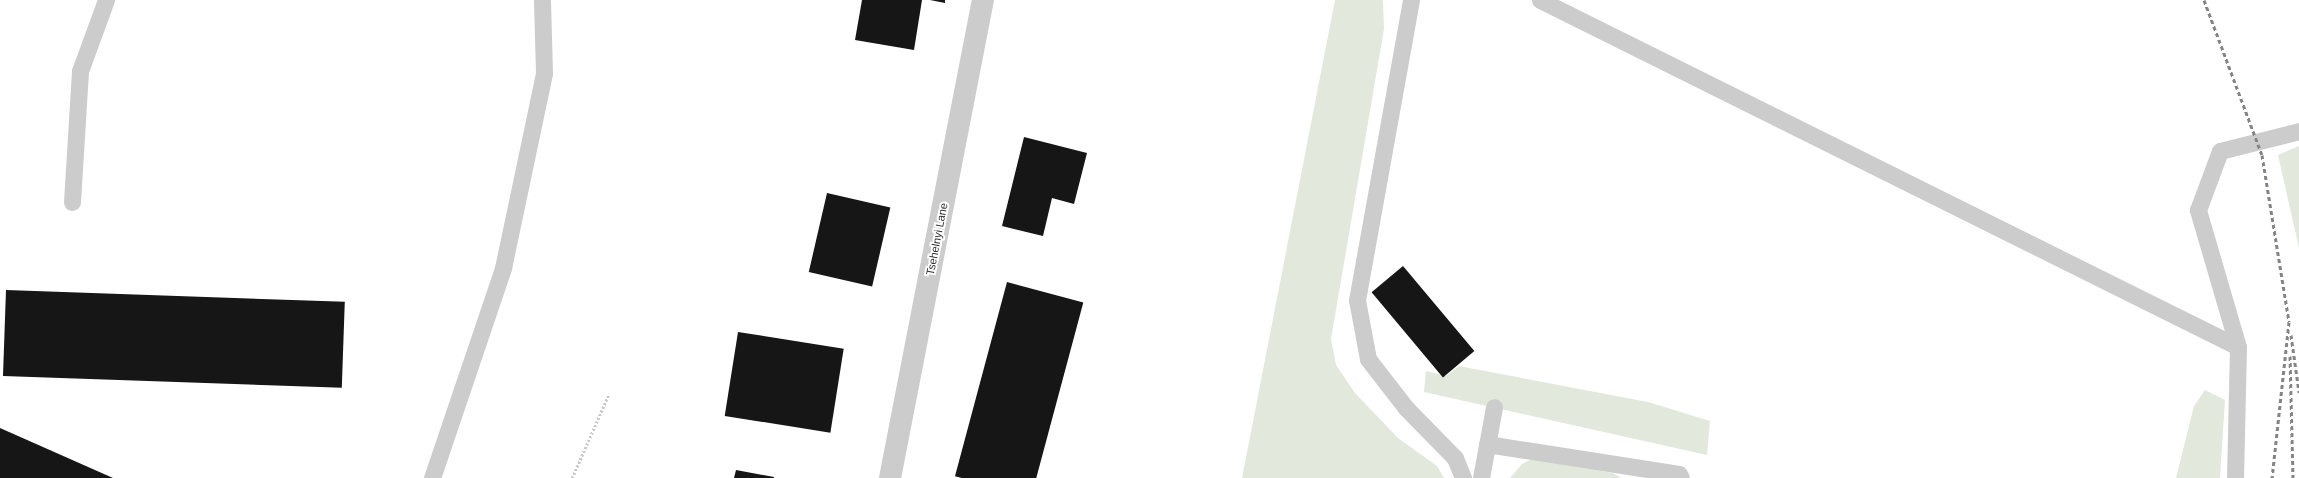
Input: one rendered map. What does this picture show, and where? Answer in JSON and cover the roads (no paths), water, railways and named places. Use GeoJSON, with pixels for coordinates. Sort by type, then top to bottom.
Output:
{"type":"FeatureCollection","features":[{"type":"Feature","properties":{"kind":"street","name":"Tsehelnyi Lane"},"geometry":{"type":"LineString","coordinates":[[890,478],[983,0]]}},
{"type":"Feature","properties":{"kind":"lane"},"geometry":{"type":"LineString","coordinates":[[72,202],[80,71],[106,0]]}},
{"type":"Feature","properties":{"kind":"lane"},"geometry":{"type":"LineString","coordinates":[[432,478],[504,268],[544,73],[542,0]]}},
{"type":"Feature","properties":{"kind":"lane"},"geometry":{"type":"LineString","coordinates":[[1411,0],[1357,300],[1368,359],[1406,408],[1454,458],[1463,478]]}},
{"type":"Feature","properties":{"kind":"lane"},"geometry":{"type":"LineString","coordinates":[[1540,0],[2238,347]]}},
{"type":"Feature","properties":{"kind":"lane"},"geometry":{"type":"LineString","coordinates":[[2235,478],[2238,347],[2198,210],[2220,151],[2299,131]]}},
{"type":"Feature","properties":{"kind":"lane"},"geometry":{"type":"LineString","coordinates":[[1481,478],[1494,407]]}},
{"type":"Feature","properties":{"kind":"lane"},"geometry":{"type":"LineString","coordinates":[[1487,444],[1679,474],[1681,478]]}},
{"type":"Feature","properties":{"kind":"railway"},"geometry":{"type":"LineString","coordinates":[[2204,0],[2262,155],[2289,322],[2272,478]]}},
{"type":"Feature","properties":{"kind":"railway"},"geometry":{"type":"LineString","coordinates":[[2291,335],[2299,392]]}},
{"type":"Feature","properties":{"kind":"railway"},"geometry":{"type":"LineString","coordinates":[[2290,356],[2293,478]]}}]}
